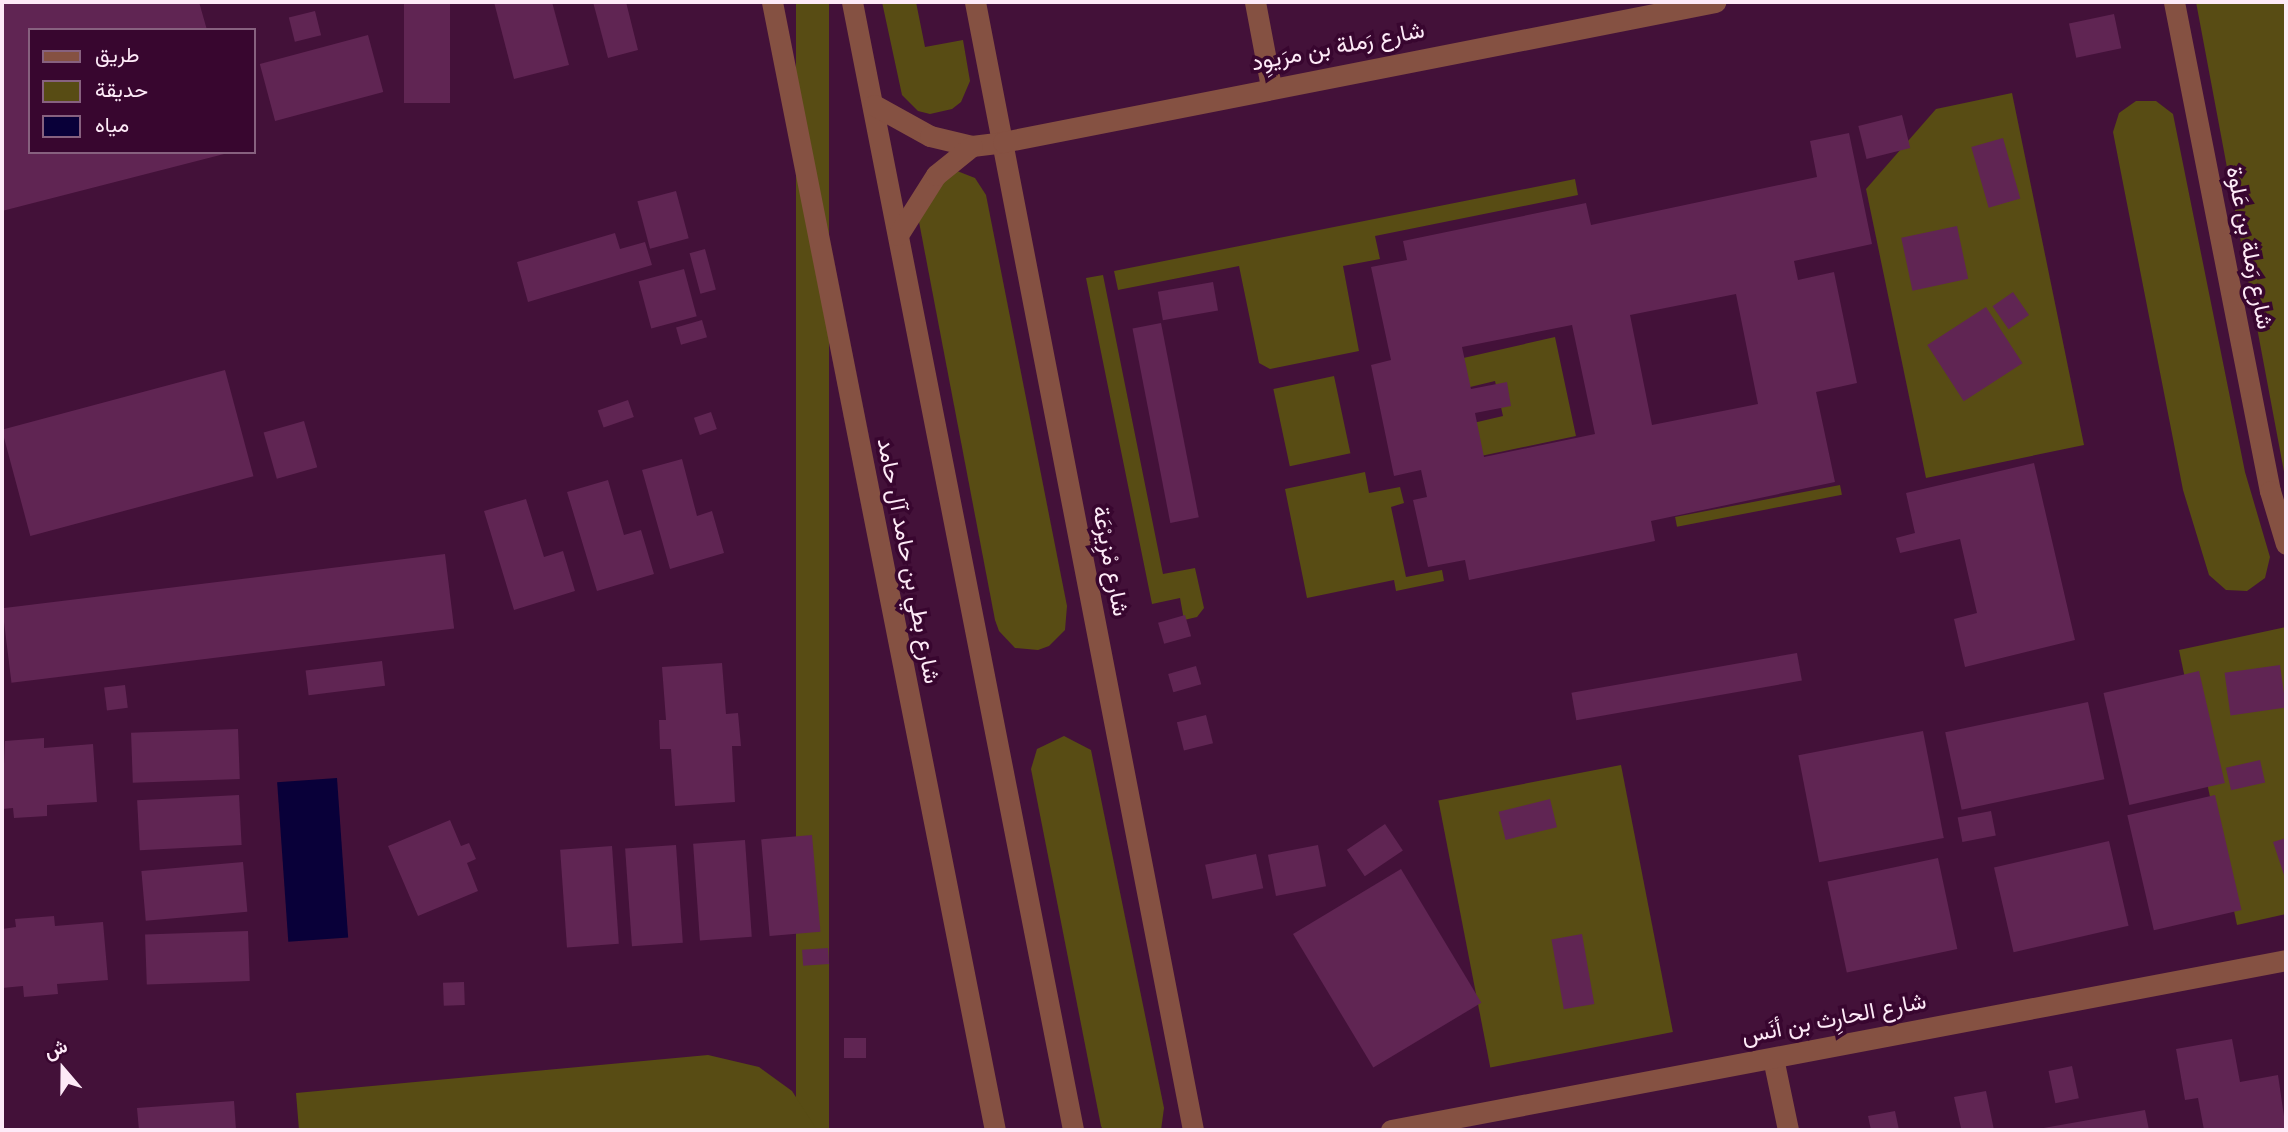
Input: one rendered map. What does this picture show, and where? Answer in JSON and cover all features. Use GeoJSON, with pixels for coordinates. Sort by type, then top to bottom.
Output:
{"type":"FeatureCollection","features":[{"type":"Feature","properties":{"kind":"street","name":"شارع بطي بن حامد آل حامد"},"geometry":{"type":"LineString","coordinates":[[772,2],[995,1130]]}},
{"type":"Feature","properties":{"kind":"street"},"geometry":{"type":"LineString","coordinates":[[852,2],[1073,1130]]}},
{"type":"Feature","properties":{"kind":"street","name":"شارع مْزِيرْعَة"},"geometry":{"type":"LineString","coordinates":[[975,2],[1193,1130]]}},
{"type":"Feature","properties":{"kind":"street"},"geometry":{"type":"LineString","coordinates":[[1255,2],[1270,87]]}},
{"type":"Feature","properties":{"kind":"street","name":"شارع رَملة بن مرَيوِد"},"geometry":{"type":"LineString","coordinates":[[874,105],[911,128],[972,146],[1715,2]]}},
{"type":"Feature","properties":{"kind":"street","name":"شارع رَملة بن عَلوة"},"geometry":{"type":"LineString","coordinates":[[2175,2],[2270,491],[2286,544]]}},
{"type":"Feature","properties":{"kind":"street"},"geometry":{"type":"LineString","coordinates":[[898,235],[928,184],[972,146]]}},
{"type":"Feature","properties":{"kind":"street","name":"شارع الحارِث بن أنَس"},"geometry":{"type":"LineString","coordinates":[[1391,1130],[2286,960]]}},
{"type":"Feature","properties":{"kind":"street"},"geometry":{"type":"LineString","coordinates":[[1773,1058],[1788,1130]]}},
{"type":"Feature","properties":{"kind":"green space"},"geometry":{"type":"Polygon","coordinates":[[[796,2],[829,2],[829,1130],[796,1130],[796,2]]]}},
{"type":"Feature","properties":{"kind":"green space"},"geometry":{"type":"Polygon","coordinates":[[[882,2],[916,2],[925,47],[963,40],[970,81],[961,102],[952,109],[930,114],[918,111],[902,95],[882,2]]]}},
{"type":"Feature","properties":{"kind":"green space"},"geometry":{"type":"Polygon","coordinates":[[[2196,2],[2286,2],[2286,478],[2285,477],[2196,2]]]}},
{"type":"Feature","properties":{"kind":"green space"},"geometry":{"type":"Polygon","coordinates":[[[2012,93],[2084,445],[1926,478],[1866,189],[1936,109],[2012,93]]]}},
{"type":"Feature","properties":{"kind":"green space"},"geometry":{"type":"Polygon","coordinates":[[[2136,101],[2156,101],[2173,114],[2245,472],[2270,557],[2265,578],[2247,591],[2226,590],[2209,575],[2183,490],[2113,132],[2119,113],[2136,101]]]}},
{"type":"Feature","properties":{"kind":"green space"},"geometry":{"type":"Polygon","coordinates":[[[952,169],[975,178],[986,195],[1067,606],[1065,630],[1049,646],[1038,650],[1015,648],[999,631],[995,620],[916,206],[952,169]]]}},
{"type":"Feature","properties":{"kind":"green space"},"geometry":{"type":"Polygon","coordinates":[[[1575,179],[1578,195],[1375,236],[1380,259],[1343,266],[1359,351],[1270,369],[1259,363],[1239,266],[1118,290],[1114,271],[1575,179]]]}},
{"type":"Feature","properties":{"kind":"green space"},"geometry":{"type":"Polygon","coordinates":[[[1103,275],[1163,574],[1195,568],[1204,608],[1197,617],[1184,620],[1180,598],[1152,604],[1086,278],[1103,275]]]}},
{"type":"Feature","properties":{"kind":"green space"},"geometry":{"type":"Polygon","coordinates":[[[1555,337],[1576,436],[1476,457],[1469,424],[1503,416],[1495,381],[1466,388],[1459,359],[1555,337]]]}},
{"type":"Feature","properties":{"kind":"green space"},"geometry":{"type":"Polygon","coordinates":[[[1334,376],[1350,453],[1290,466],[1273,389],[1334,376]]]}},
{"type":"Feature","properties":{"kind":"green space"},"geometry":{"type":"Polygon","coordinates":[[[1365,472],[1369,493],[1400,487],[1404,503],[1391,507],[1406,577],[1442,570],[1444,581],[1396,591],[1394,580],[1307,598],[1285,489],[1365,472]]]}},
{"type":"Feature","properties":{"kind":"green space"},"geometry":{"type":"Polygon","coordinates":[[[1840,485],[1842,495],[1677,527],[1675,517],[1840,485]]]}},
{"type":"Feature","properties":{"kind":"green space"},"geometry":{"type":"Polygon","coordinates":[[[2286,627],[2286,914],[2237,925],[2179,650],[2286,627]]]}},
{"type":"Feature","properties":{"kind":"green space"},"geometry":{"type":"Polygon","coordinates":[[[1064,736],[1091,750],[1164,1108],[1161,1130],[1103,1130],[1101,1126],[1031,769],[1037,749],[1064,736]]]}},
{"type":"Feature","properties":{"kind":"green space"},"geometry":{"type":"Polygon","coordinates":[[[1621,765],[1673,1032],[1490,1067],[1438,800],[1621,765]]]}},
{"type":"Feature","properties":{"kind":"green space"},"geometry":{"type":"Polygon","coordinates":[[[708,1055],[759,1067],[792,1091],[817,1130],[299,1130],[296,1093],[708,1055]]]}},
{"type":"Feature","properties":{"kind":"water"},"geometry":{"type":"Polygon","coordinates":[[[337,778],[348,938],[288,942],[277,782],[337,778]]]}},
{"type":"Feature","properties":{"kind":"building"},"geometry":{"type":"Polygon","coordinates":[[[2,2],[199,2],[206,28],[28,28],[28,154],[224,154],[2,211],[2,2]]]}},
{"type":"Feature","properties":{"kind":"building"},"geometry":{"type":"Polygon","coordinates":[[[404,2],[450,2],[450,103],[404,103],[404,2]]]}},
{"type":"Feature","properties":{"kind":"building"},"geometry":{"type":"Polygon","coordinates":[[[494,2],[552,2],[569,65],[514,79],[494,2]]]}},
{"type":"Feature","properties":{"kind":"building"},"geometry":{"type":"Polygon","coordinates":[[[593,2],[626,2],[638,50],[608,58],[593,2]]]}},
{"type":"Feature","properties":{"kind":"building"},"geometry":{"type":"Polygon","coordinates":[[[315,11],[321,35],[295,42],[289,18],[315,11]]]}},
{"type":"Feature","properties":{"kind":"building"},"geometry":{"type":"Polygon","coordinates":[[[2114,14],[2121,48],[2076,58],[2069,24],[2114,14]]]}},
{"type":"Feature","properties":{"kind":"building"},"geometry":{"type":"Polygon","coordinates":[[[368,35],[383,92],[275,121],[260,64],[368,35]]]}},
{"type":"Feature","properties":{"kind":"building"},"geometry":{"type":"Polygon","coordinates":[[[1902,115],[1910,148],[1867,159],[1858,126],[1902,115]]]}},
{"type":"Feature","properties":{"kind":"building"},"geometry":{"type":"Polygon","coordinates":[[[1849,133],[1872,244],[1794,261],[1798,280],[1834,272],[1857,383],[1816,392],[1835,482],[1651,521],[1655,541],[1469,580],[1465,560],[1428,567],[1413,500],[1427,497],[1421,470],[1394,476],[1371,365],[1391,360],[1371,267],[1407,260],[1403,241],[1586,203],[1591,225],[1817,177],[1810,141],[1849,133]],[[1736,294],[1630,315],[1652,425],[1758,404],[1736,294]],[[1572,325],[1462,347],[1471,389],[1507,382],[1511,406],[1475,413],[1484,457],[1595,434],[1572,325]]]}},
{"type":"Feature","properties":{"kind":"building"},"geometry":{"type":"Polygon","coordinates":[[[2003,138],[2020,199],[1989,208],[1971,147],[2003,138]]]}},
{"type":"Feature","properties":{"kind":"building"},"geometry":{"type":"Polygon","coordinates":[[[676,191],[689,238],[650,249],[637,201],[676,191]]]}},
{"type":"Feature","properties":{"kind":"building"},"geometry":{"type":"Polygon","coordinates":[[[1957,226],[1968,279],[1912,291],[1901,238],[1957,226]]]}},
{"type":"Feature","properties":{"kind":"building"},"geometry":{"type":"Polygon","coordinates":[[[615,233],[620,249],[645,242],[652,265],[528,302],[517,262],[615,233]]]}},
{"type":"Feature","properties":{"kind":"building"},"geometry":{"type":"Polygon","coordinates":[[[705,249],[716,290],[700,294],[690,253],[705,249]]]}},
{"type":"Feature","properties":{"kind":"building"},"geometry":{"type":"Polygon","coordinates":[[[684,269],[697,316],[651,328],[639,281],[684,269]]]}},
{"type":"Feature","properties":{"kind":"building"},"geometry":{"type":"Polygon","coordinates":[[[1213,282],[1218,311],[1163,320],[1158,292],[1213,282]]]}},
{"type":"Feature","properties":{"kind":"building"},"geometry":{"type":"Polygon","coordinates":[[[2013,292],[2029,315],[2009,329],[1993,306],[2013,292]]]}},
{"type":"Feature","properties":{"kind":"building"},"geometry":{"type":"Polygon","coordinates":[[[1986,307],[2022,363],[1964,401],[1927,345],[1986,307]]]}},
{"type":"Feature","properties":{"kind":"building"},"geometry":{"type":"Polygon","coordinates":[[[702,320],[707,337],[681,345],[676,327],[702,320]]]}},
{"type":"Feature","properties":{"kind":"building"},"geometry":{"type":"Polygon","coordinates":[[[1161,323],[1199,517],[1170,523],[1133,329],[1161,323]]]}},
{"type":"Feature","properties":{"kind":"building"},"geometry":{"type":"Polygon","coordinates":[[[225,370],[253,476],[30,536],[2,430],[225,370]]]}},
{"type":"Feature","properties":{"kind":"building"},"geometry":{"type":"Polygon","coordinates":[[[628,400],[634,417],[604,427],[598,410],[628,400]]]}},
{"type":"Feature","properties":{"kind":"building"},"geometry":{"type":"Polygon","coordinates":[[[711,412],[717,429],[700,435],[694,418],[711,412]]]}},
{"type":"Feature","properties":{"kind":"building"},"geometry":{"type":"Polygon","coordinates":[[[304,421],[317,467],[277,479],[264,433],[304,421]]]}},
{"type":"Feature","properties":{"kind":"building"},"geometry":{"type":"Polygon","coordinates":[[[682,459],[697,516],[712,511],[724,553],[670,569],[642,470],[682,459]]]}},
{"type":"Feature","properties":{"kind":"building"},"geometry":{"type":"Polygon","coordinates":[[[2034,463],[2075,640],[1965,667],[1954,619],[1977,613],[1960,539],[1900,553],[1896,538],[1915,533],[1906,493],[2034,463]]]}},
{"type":"Feature","properties":{"kind":"building"},"geometry":{"type":"Polygon","coordinates":[[[608,480],[624,535],[641,530],[654,574],[597,591],[567,492],[608,480]]]}},
{"type":"Feature","properties":{"kind":"building"},"geometry":{"type":"Polygon","coordinates":[[[526,499],[544,557],[563,551],[575,591],[514,610],[484,511],[526,499]]]}},
{"type":"Feature","properties":{"kind":"building"},"geometry":{"type":"Polygon","coordinates":[[[445,554],[454,628],[11,683],[2,608],[445,554]]]}},
{"type":"Feature","properties":{"kind":"building"},"geometry":{"type":"Polygon","coordinates":[[[1185,615],[1191,636],[1164,644],[1158,623],[1185,615]]]}},
{"type":"Feature","properties":{"kind":"building"},"geometry":{"type":"Polygon","coordinates":[[[1797,653],[1802,681],[1576,720],[1571,693],[1797,653]]]}},
{"type":"Feature","properties":{"kind":"building"},"geometry":{"type":"Polygon","coordinates":[[[382,661],[385,686],[309,695],[306,670],[382,661]]]}},
{"type":"Feature","properties":{"kind":"building"},"geometry":{"type":"Polygon","coordinates":[[[722,663],[726,714],[738,713],[741,746],[732,746],[735,802],[675,806],[671,749],[660,749],[659,720],[666,720],[662,667],[722,663]]]}},
{"type":"Feature","properties":{"kind":"building"},"geometry":{"type":"Polygon","coordinates":[[[2280,665],[2286,708],[2231,715],[2225,673],[2280,665]]]}},
{"type":"Feature","properties":{"kind":"building"},"geometry":{"type":"Polygon","coordinates":[[[1196,666],[1201,684],[1173,692],[1168,674],[1196,666]]]}},
{"type":"Feature","properties":{"kind":"building"},"geometry":{"type":"Polygon","coordinates":[[[2199,671],[2225,783],[2129,805],[2104,693],[2199,671]]]}},
{"type":"Feature","properties":{"kind":"building"},"geometry":{"type":"Polygon","coordinates":[[[125,685],[128,708],[107,710],[104,688],[125,685]]]}},
{"type":"Feature","properties":{"kind":"building"},"geometry":{"type":"Polygon","coordinates":[[[2088,702],[2104,779],[1962,810],[1945,732],[2088,702]]]}},
{"type":"Feature","properties":{"kind":"building"},"geometry":{"type":"Polygon","coordinates":[[[1206,715],[1213,743],[1184,750],[1177,722],[1206,715]]]}},
{"type":"Feature","properties":{"kind":"building"},"geometry":{"type":"Polygon","coordinates":[[[238,729],[240,779],[133,783],[131,733],[238,729]]]}},
{"type":"Feature","properties":{"kind":"building"},"geometry":{"type":"Polygon","coordinates":[[[1923,731],[1944,838],[1819,862],[1798,755],[1923,731]]]}},
{"type":"Feature","properties":{"kind":"building"},"geometry":{"type":"Polygon","coordinates":[[[44,738],[44,748],[93,744],[97,802],[47,805],[47,816],[14,818],[13,808],[2,809],[5,741],[44,738]]]}},
{"type":"Feature","properties":{"kind":"building"},"geometry":{"type":"Polygon","coordinates":[[[2260,760],[2265,782],[2231,790],[2226,768],[2260,760]]]}},
{"type":"Feature","properties":{"kind":"building"},"geometry":{"type":"Polygon","coordinates":[[[239,795],[242,845],[140,850],[137,800],[239,795]]]}},
{"type":"Feature","properties":{"kind":"building"},"geometry":{"type":"Polygon","coordinates":[[[2215,795],[2242,910],[2154,930],[2127,815],[2215,795]]]}},
{"type":"Feature","properties":{"kind":"building"},"geometry":{"type":"Polygon","coordinates":[[[1550,799],[1557,827],[1506,840],[1499,812],[1550,799]]]}},
{"type":"Feature","properties":{"kind":"building"},"geometry":{"type":"Polygon","coordinates":[[[1991,811],[1996,836],[1962,842],[1958,817],[1991,811]]]}},
{"type":"Feature","properties":{"kind":"building"},"geometry":{"type":"Polygon","coordinates":[[[450,820],[461,846],[469,843],[476,859],[467,863],[478,891],[418,916],[388,846],[450,820]]]}},
{"type":"Feature","properties":{"kind":"building"},"geometry":{"type":"Polygon","coordinates":[[[1385,824],[1403,851],[1365,876],[1347,850],[1385,824]]]}},
{"type":"Feature","properties":{"kind":"building"},"geometry":{"type":"Polygon","coordinates":[[[812,835],[820,932],[770,936],[761,839],[812,835]]]}},
{"type":"Feature","properties":{"kind":"building"},"geometry":{"type":"Polygon","coordinates":[[[2286,838],[2286,881],[2273,842],[2286,838]]]}},
{"type":"Feature","properties":{"kind":"building"},"geometry":{"type":"Polygon","coordinates":[[[745,840],[752,937],[700,940],[693,844],[745,840]]]}},
{"type":"Feature","properties":{"kind":"building"},"geometry":{"type":"Polygon","coordinates":[[[2109,841],[2129,926],[2014,952],[1994,868],[2109,841]]]}},
{"type":"Feature","properties":{"kind":"building"},"geometry":{"type":"Polygon","coordinates":[[[676,845],[683,943],[632,946],[625,849],[676,845]]]}},
{"type":"Feature","properties":{"kind":"building"},"geometry":{"type":"Polygon","coordinates":[[[1318,845],[1326,886],[1276,896],[1268,855],[1318,845]]]}},
{"type":"Feature","properties":{"kind":"building"},"geometry":{"type":"Polygon","coordinates":[[[612,846],[619,944],[567,947],[560,850],[612,846]]]}},
{"type":"Feature","properties":{"kind":"building"},"geometry":{"type":"Polygon","coordinates":[[[1256,854],[1263,888],[1212,899],[1205,865],[1256,854]]]}},
{"type":"Feature","properties":{"kind":"building"},"geometry":{"type":"Polygon","coordinates":[[[1938,858],[1957,949],[1847,972],[1827,881],[1938,858]]]}},
{"type":"Feature","properties":{"kind":"building"},"geometry":{"type":"Polygon","coordinates":[[[243,862],[247,912],[146,921],[141,871],[243,862]]]}},
{"type":"Feature","properties":{"kind":"building"},"geometry":{"type":"Polygon","coordinates":[[[1401,869],[1481,1003],[1373,1068],[1293,934],[1401,869]]]}},
{"type":"Feature","properties":{"kind":"building"},"geometry":{"type":"Polygon","coordinates":[[[54,916],[55,926],[103,922],[108,980],[57,984],[58,994],[24,997],[23,986],[2,988],[2,929],[16,927],[15,919],[54,916]]]}},
{"type":"Feature","properties":{"kind":"building"},"geometry":{"type":"Polygon","coordinates":[[[248,931],[250,981],[147,985],[145,935],[248,931]]]}},
{"type":"Feature","properties":{"kind":"building"},"geometry":{"type":"Polygon","coordinates":[[[1582,934],[1594,1004],[1564,1009],[1551,939],[1582,934]]]}},
{"type":"Feature","properties":{"kind":"building"},"geometry":{"type":"Polygon","coordinates":[[[828,948],[829,964],[803,966],[802,950],[828,948]]]}},
{"type":"Feature","properties":{"kind":"building"},"geometry":{"type":"Polygon","coordinates":[[[464,982],[465,1005],[444,1006],[443,983],[464,982]]]}},
{"type":"Feature","properties":{"kind":"building"},"geometry":{"type":"Polygon","coordinates":[[[844,1038],[866,1038],[866,1058],[844,1058],[844,1038]]]}},
{"type":"Feature","properties":{"kind":"building"},"geometry":{"type":"Polygon","coordinates":[[[2232,1039],[2240,1082],[2278,1075],[2286,1130],[2204,1130],[2198,1098],[2185,1100],[2176,1049],[2232,1039]]]}},
{"type":"Feature","properties":{"kind":"building"},"geometry":{"type":"Polygon","coordinates":[[[2072,1066],[2079,1098],[2055,1103],[2049,1071],[2072,1066]]]}},
{"type":"Feature","properties":{"kind":"building"},"geometry":{"type":"Polygon","coordinates":[[[1986,1091],[1994,1130],[1954,1130],[1961,1128],[1954,1097],[1986,1091]]]}},
{"type":"Feature","properties":{"kind":"building"},"geometry":{"type":"Polygon","coordinates":[[[234,1101],[236,1130],[139,1130],[137,1108],[234,1101]]]}},
{"type":"Feature","properties":{"kind":"building"},"geometry":{"type":"Polygon","coordinates":[[[2145,1110],[2149,1130],[2038,1130],[2038,1129],[2145,1110]]]}},
{"type":"Feature","properties":{"kind":"building"},"geometry":{"type":"Polygon","coordinates":[[[1895,1111],[1899,1130],[1871,1130],[1868,1116],[1895,1111]]]}}]}
